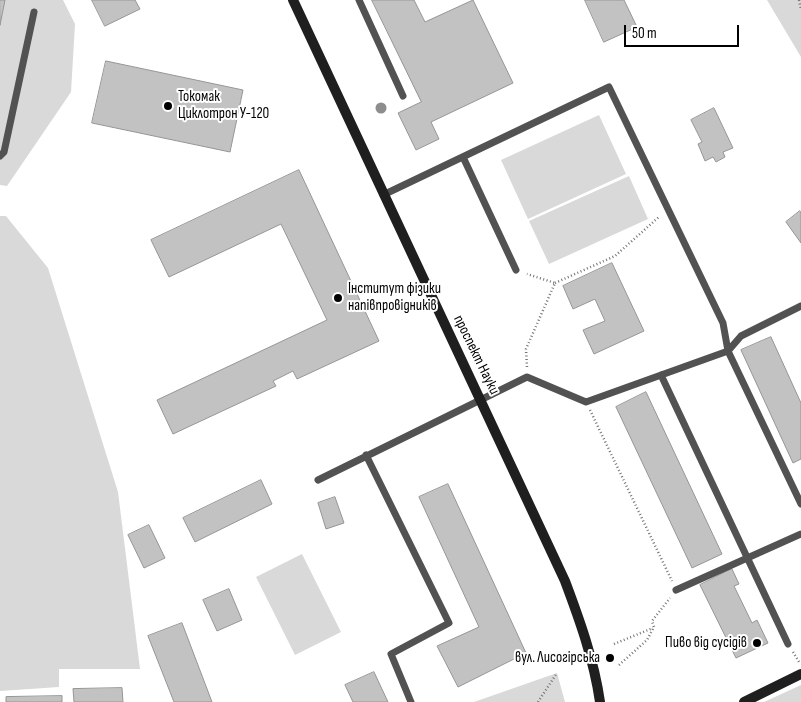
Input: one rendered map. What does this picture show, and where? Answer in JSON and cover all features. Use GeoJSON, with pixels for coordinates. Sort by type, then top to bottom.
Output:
{"type":"FeatureCollection","features":[{"type":"Feature","properties":{"kind":"main road","name":"проспект Науки"},"geometry":{"type":"LineString","coordinates":[[293,0],[565,581],[584,630],[594,665],[600,702]]}},
{"type":"Feature","properties":{"kind":"main road"},"geometry":{"type":"LineString","coordinates":[[744,702],[801,674]]}},
{"type":"Feature","properties":{"kind":"lane"},"geometry":{"type":"LineString","coordinates":[[359,0],[403,96]]}},
{"type":"Feature","properties":{"kind":"lane"},"geometry":{"type":"LineString","coordinates":[[0,156],[4,152],[34,12]]}},
{"type":"Feature","properties":{"kind":"lane"},"geometry":{"type":"LineString","coordinates":[[383,195],[610,87],[667,210],[723,323],[728,351],[801,504]]}},
{"type":"Feature","properties":{"kind":"lane"},"geometry":{"type":"LineString","coordinates":[[463,157],[516,270]]}},
{"type":"Feature","properties":{"kind":"lane"},"geometry":{"type":"LineString","coordinates":[[318,480],[480,398],[527,377],[586,402],[728,351],[741,336],[801,306]]}},
{"type":"Feature","properties":{"kind":"lane"},"geometry":{"type":"LineString","coordinates":[[661,375],[788,644]]}},
{"type":"Feature","properties":{"kind":"lane"},"geometry":{"type":"LineString","coordinates":[[366,455],[449,623],[390,654],[411,702]]}},
{"type":"Feature","properties":{"kind":"lane"},"geometry":{"type":"LineString","coordinates":[[676,590],[749,559],[801,534]]}},
{"type":"Feature","properties":{"kind":"path"},"geometry":{"type":"LineString","coordinates":[[799,0],[801,9]]}},
{"type":"Feature","properties":{"kind":"path"},"geometry":{"type":"LineString","coordinates":[[527,377],[526,349],[555,283],[615,256],[667,210]]}},
{"type":"Feature","properties":{"kind":"path"},"geometry":{"type":"LineString","coordinates":[[516,270],[555,283]]}},
{"type":"Feature","properties":{"kind":"path"},"geometry":{"type":"LineString","coordinates":[[586,402],[676,590],[652,621],[654,627],[647,640],[619,665]]}},
{"type":"Feature","properties":{"kind":"path"},"geometry":{"type":"LineString","coordinates":[[614,644],[654,627]]}},
{"type":"Feature","properties":{"kind":"path"},"geometry":{"type":"LineString","coordinates":[[538,702],[557,672]]}},
{"type":"Feature","properties":{"kind":"shaded area"},"geometry":{"type":"Polygon","coordinates":[[[0,0],[63,0],[75,24],[71,92],[7,186],[0,185],[0,0]]]}},
{"type":"Feature","properties":{"kind":"shaded area"},"geometry":{"type":"Polygon","coordinates":[[[767,0],[801,0],[801,57],[767,0]]]}},
{"type":"Feature","properties":{"kind":"shaded area"},"geometry":{"type":"Polygon","coordinates":[[[599,115],[626,174],[528,219],[501,160],[599,115]]]}},
{"type":"Feature","properties":{"kind":"shaded area"},"geometry":{"type":"Polygon","coordinates":[[[629,176],[648,219],[549,264],[529,221],[629,176]]]}},
{"type":"Feature","properties":{"kind":"shaded area"},"geometry":{"type":"Polygon","coordinates":[[[0,216],[6,216],[48,268],[118,492],[140,669],[59,669],[59,687],[0,691],[0,216]]]}},
{"type":"Feature","properties":{"kind":"shaded area"},"geometry":{"type":"Polygon","coordinates":[[[302,554],[341,632],[295,655],[256,577],[302,554]]]}},
{"type":"Feature","properties":{"kind":"shaded area"},"geometry":{"type":"Polygon","coordinates":[[[557,673],[565,702],[474,702],[557,673]]]}},
{"type":"Feature","properties":{"kind":"shaded area"},"geometry":{"type":"Polygon","coordinates":[[[801,685],[801,702],[764,702],[801,685]]]}},
{"type":"Feature","properties":{"kind":"building"},"geometry":{"type":"Polygon","coordinates":[[[0,0],[5,0],[0,25],[0,0]]]}},
{"type":"Feature","properties":{"kind":"building"},"geometry":{"type":"Polygon","coordinates":[[[92,0],[135,0],[140,9],[105,26],[92,0]]]}},
{"type":"Feature","properties":{"kind":"building"},"geometry":{"type":"Polygon","coordinates":[[[372,0],[414,0],[425,22],[473,0],[513,83],[431,122],[439,139],[416,150],[398,113],[421,102],[372,0]]]}},
{"type":"Feature","properties":{"kind":"building"},"geometry":{"type":"Polygon","coordinates":[[[585,0],[624,0],[637,27],[604,42],[585,0]]]}},
{"type":"Feature","properties":{"kind":"building","name":"Токомак Циклотрон У-120"},"geometry":{"type":"Polygon","coordinates":[[[106,61],[243,90],[230,152],[92,123],[106,61]]]}},
{"type":"Feature","properties":{"kind":"building"},"geometry":{"type":"Polygon","coordinates":[[[714,108],[733,148],[723,152],[725,157],[716,162],[713,157],[705,161],[698,144],[702,142],[691,120],[714,108]]]}},
{"type":"Feature","properties":{"kind":"building","name":"Інститут фізики напівпровідників"},"geometry":{"type":"Polygon","coordinates":[[[299,170],[379,341],[297,379],[293,371],[273,381],[276,386],[173,434],[157,400],[327,320],[281,224],[169,277],[151,240],[299,170]]]}},
{"type":"Feature","properties":{"kind":"building"},"geometry":{"type":"Polygon","coordinates":[[[800,211],[801,213],[801,243],[786,222],[800,211]]]}},
{"type":"Feature","properties":{"kind":"building"},"geometry":{"type":"Polygon","coordinates":[[[612,263],[644,331],[594,354],[583,330],[605,321],[595,299],[573,309],[563,286],[612,263]]]}},
{"type":"Feature","properties":{"kind":"building"},"geometry":{"type":"Polygon","coordinates":[[[771,337],[801,403],[801,459],[793,463],[741,350],[771,337]]]}},
{"type":"Feature","properties":{"kind":"building"},"geometry":{"type":"Polygon","coordinates":[[[646,392],[722,554],[692,568],[616,407],[646,392]]]}},
{"type":"Feature","properties":{"kind":"building"},"geometry":{"type":"Polygon","coordinates":[[[261,480],[272,504],[195,542],[183,518],[261,480]]]}},
{"type":"Feature","properties":{"kind":"building"},"geometry":{"type":"Polygon","coordinates":[[[448,484],[526,653],[458,687],[437,646],[479,627],[419,497],[448,484]]]}},
{"type":"Feature","properties":{"kind":"building"},"geometry":{"type":"Polygon","coordinates":[[[335,497],[344,523],[326,529],[318,503],[335,497]]]}},
{"type":"Feature","properties":{"kind":"building"},"geometry":{"type":"Polygon","coordinates":[[[149,525],[165,558],[144,568],[128,535],[149,525]]]}},
{"type":"Feature","properties":{"kind":"building"},"geometry":{"type":"Polygon","coordinates":[[[732,569],[739,584],[734,586],[752,623],[757,620],[768,643],[736,658],[700,585],[732,569]]]}},
{"type":"Feature","properties":{"kind":"building"},"geometry":{"type":"Polygon","coordinates":[[[229,589],[242,620],[217,631],[203,600],[229,589]]]}},
{"type":"Feature","properties":{"kind":"building"},"geometry":{"type":"Polygon","coordinates":[[[182,623],[212,702],[174,702],[148,636],[182,623]]]}},
{"type":"Feature","properties":{"kind":"building"},"geometry":{"type":"Polygon","coordinates":[[[374,672],[388,702],[353,702],[345,685],[374,672]]]}},
{"type":"Feature","properties":{"kind":"building"},"geometry":{"type":"Polygon","coordinates":[[[122,688],[123,702],[74,702],[73,689],[122,688]]]}},
{"type":"Feature","properties":{"kind":"building"},"geometry":{"type":"Polygon","coordinates":[[[62,696],[62,702],[6,702],[6,697],[62,696]]]}},
{"type":"Feature","properties":{"kind":"place","name":"Токомак Циклотрон У-120"},"geometry":{"type":"Point","coordinates":[168,106]}},
{"type":"Feature","properties":{"kind":"place","name":"Інститут фізики напівпровідників"},"geometry":{"type":"Point","coordinates":[338,298]}},
{"type":"Feature","properties":{"kind":"place","name":"Пиво від сусідів"},"geometry":{"type":"Point","coordinates":[757,643]}},
{"type":"Feature","properties":{"kind":"place","name":"вул. Лисогірська"},"geometry":{"type":"Point","coordinates":[610,658]}}]}
